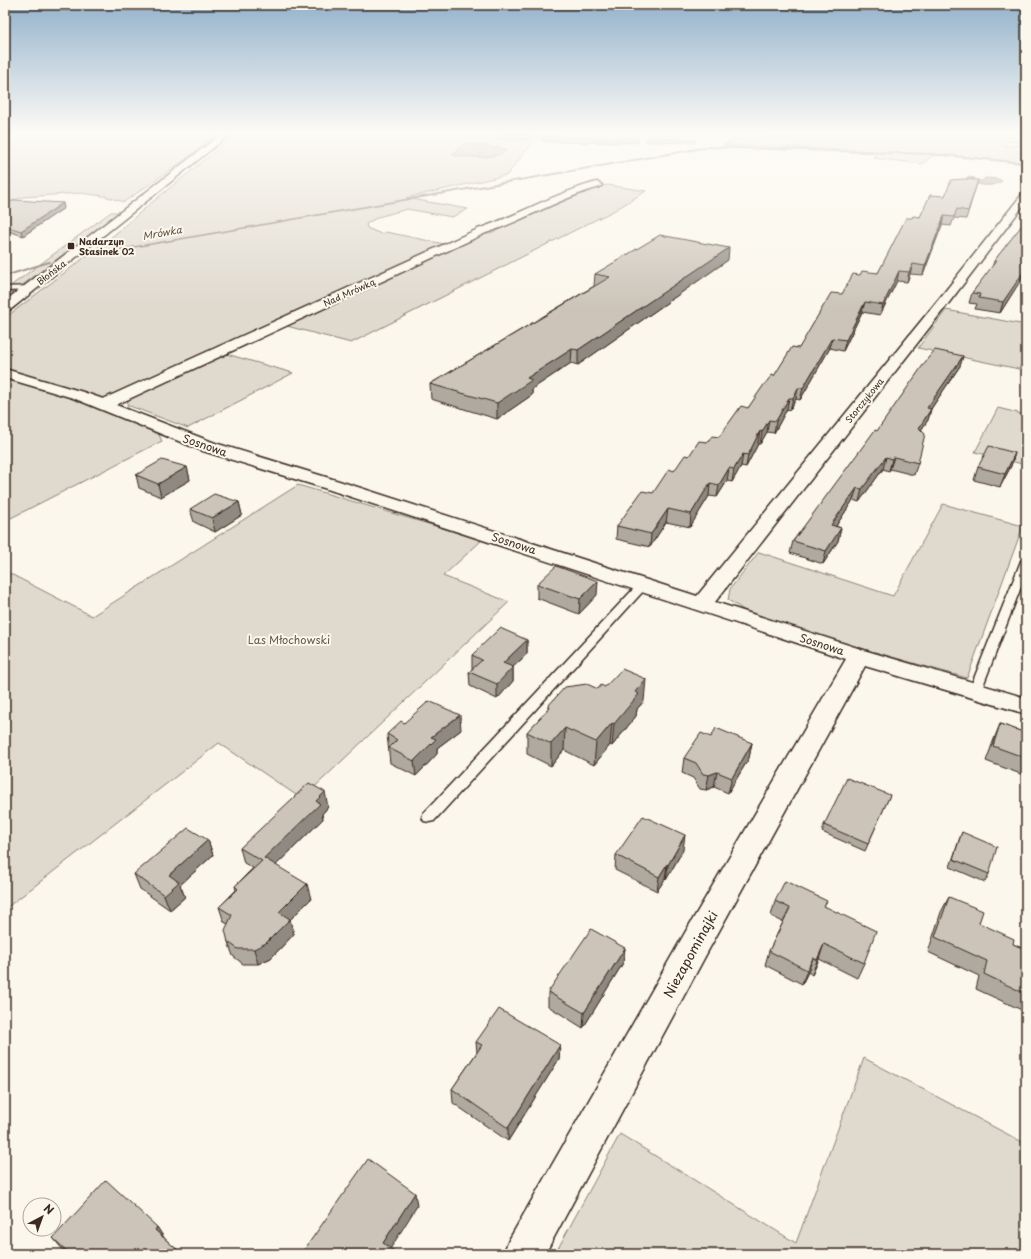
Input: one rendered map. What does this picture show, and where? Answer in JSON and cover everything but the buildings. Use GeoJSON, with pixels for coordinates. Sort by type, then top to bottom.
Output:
{"type":"FeatureCollection","features":[{"type":"Feature","properties":{"kind":"street","name":"Błońska"},"geometry":{"type":"LineString","coordinates":[[5,307],[154,191]]}},
{"type":"Feature","properties":{"kind":"street","name":"Nad Mrówką"},"geometry":{"type":"LineString","coordinates":[[103,405],[482,231],[501,225],[575,191]]}},
{"type":"Feature","properties":{"kind":"street","name":"Storczykowa"},"geometry":{"type":"LineString","coordinates":[[700,605],[947,297],[1026,194]]}},
{"type":"Feature","properties":{"kind":"street","name":"Sosnowa"},"geometry":{"type":"LineString","coordinates":[[5,372],[78,395],[210,447],[334,485],[859,656],[1026,706]]}},
{"type":"Feature","properties":{"kind":"street","name":"Niezapominajki"},"geometry":{"type":"LineString","coordinates":[[524,1254],[728,886],[859,656]]}},
{"type":"Feature","properties":{"kind":"lane"},"geometry":{"type":"LineString","coordinates":[[5,289],[31,288]]}},
{"type":"Feature","properties":{"kind":"lane"},"geometry":{"type":"LineString","coordinates":[[975,691],[1026,561]]}},
{"type":"Feature","properties":{"kind":"lane"},"geometry":{"type":"LineString","coordinates":[[429,817],[643,585]]}},
{"type":"Feature","properties":{"kind":"green space"},"geometry":{"type":"Polygon","coordinates":[[[5,191],[140,191],[124,202],[104,196],[80,193],[23,197],[5,203],[5,191]]]}},
{"type":"Feature","properties":{"kind":"green space"},"geometry":{"type":"Polygon","coordinates":[[[166,191],[438,191],[406,198],[468,209],[452,217],[407,209],[378,217],[366,224],[367,228],[381,234],[386,232],[449,245],[103,401],[5,369],[5,318],[114,235],[166,191]]]}},
{"type":"Feature","properties":{"kind":"green space"},"geometry":{"type":"Polygon","coordinates":[[[580,191],[646,191],[615,210],[351,343],[283,325],[580,191]]]}},
{"type":"Feature","properties":{"kind":"green space"},"geometry":{"type":"Polygon","coordinates":[[[111,212],[120,212],[5,298],[5,290],[111,212]]]}},
{"type":"Feature","properties":{"kind":"green space"},"geometry":{"type":"Polygon","coordinates":[[[946,310],[1026,325],[1026,356],[1019,369],[918,348],[946,310]]]}},
{"type":"Feature","properties":{"kind":"green space"},"geometry":{"type":"Polygon","coordinates":[[[223,353],[293,373],[188,428],[127,405],[129,397],[223,353]]]}},
{"type":"Feature","properties":{"kind":"green space"},"geometry":{"type":"Polygon","coordinates":[[[5,377],[72,398],[158,433],[162,441],[5,521],[5,377]]]}},
{"type":"Feature","properties":{"kind":"green space"},"geometry":{"type":"Polygon","coordinates":[[[998,408],[1026,415],[1026,465],[975,452],[998,408]]]}},
{"type":"Feature","properties":{"kind":"green space","name":"Las Młochowski"},"geometry":{"type":"Polygon","coordinates":[[[298,485],[482,540],[443,576],[509,602],[302,799],[219,743],[5,909],[5,571],[92,616],[298,485]]]}},
{"type":"Feature","properties":{"kind":"green space"},"geometry":{"type":"Polygon","coordinates":[[[943,504],[1023,526],[967,678],[831,640],[750,614],[728,600],[730,589],[759,552],[893,596],[943,504]]]}},
{"type":"Feature","properties":{"kind":"green space"},"geometry":{"type":"Polygon","coordinates":[[[864,1058],[1026,1144],[1026,1254],[555,1254],[620,1134],[796,1243],[864,1058]]]}},
{"type":"Feature","properties":{"kind":"waterway","name":"Mrówka"},"geometry":{"type":"LineString","coordinates":[[86,255],[457,191]]}},
{"type":"Feature","properties":{"kind":"waterway","name":"Mrówka"},"geometry":{"type":"LineString","coordinates":[[5,276],[50,262]]}},
{"type":"Feature","properties":{"kind":"place","name":"Nadarzyn Stasinek 02"},"geometry":{"type":"Point","coordinates":[71,246]}}]}
